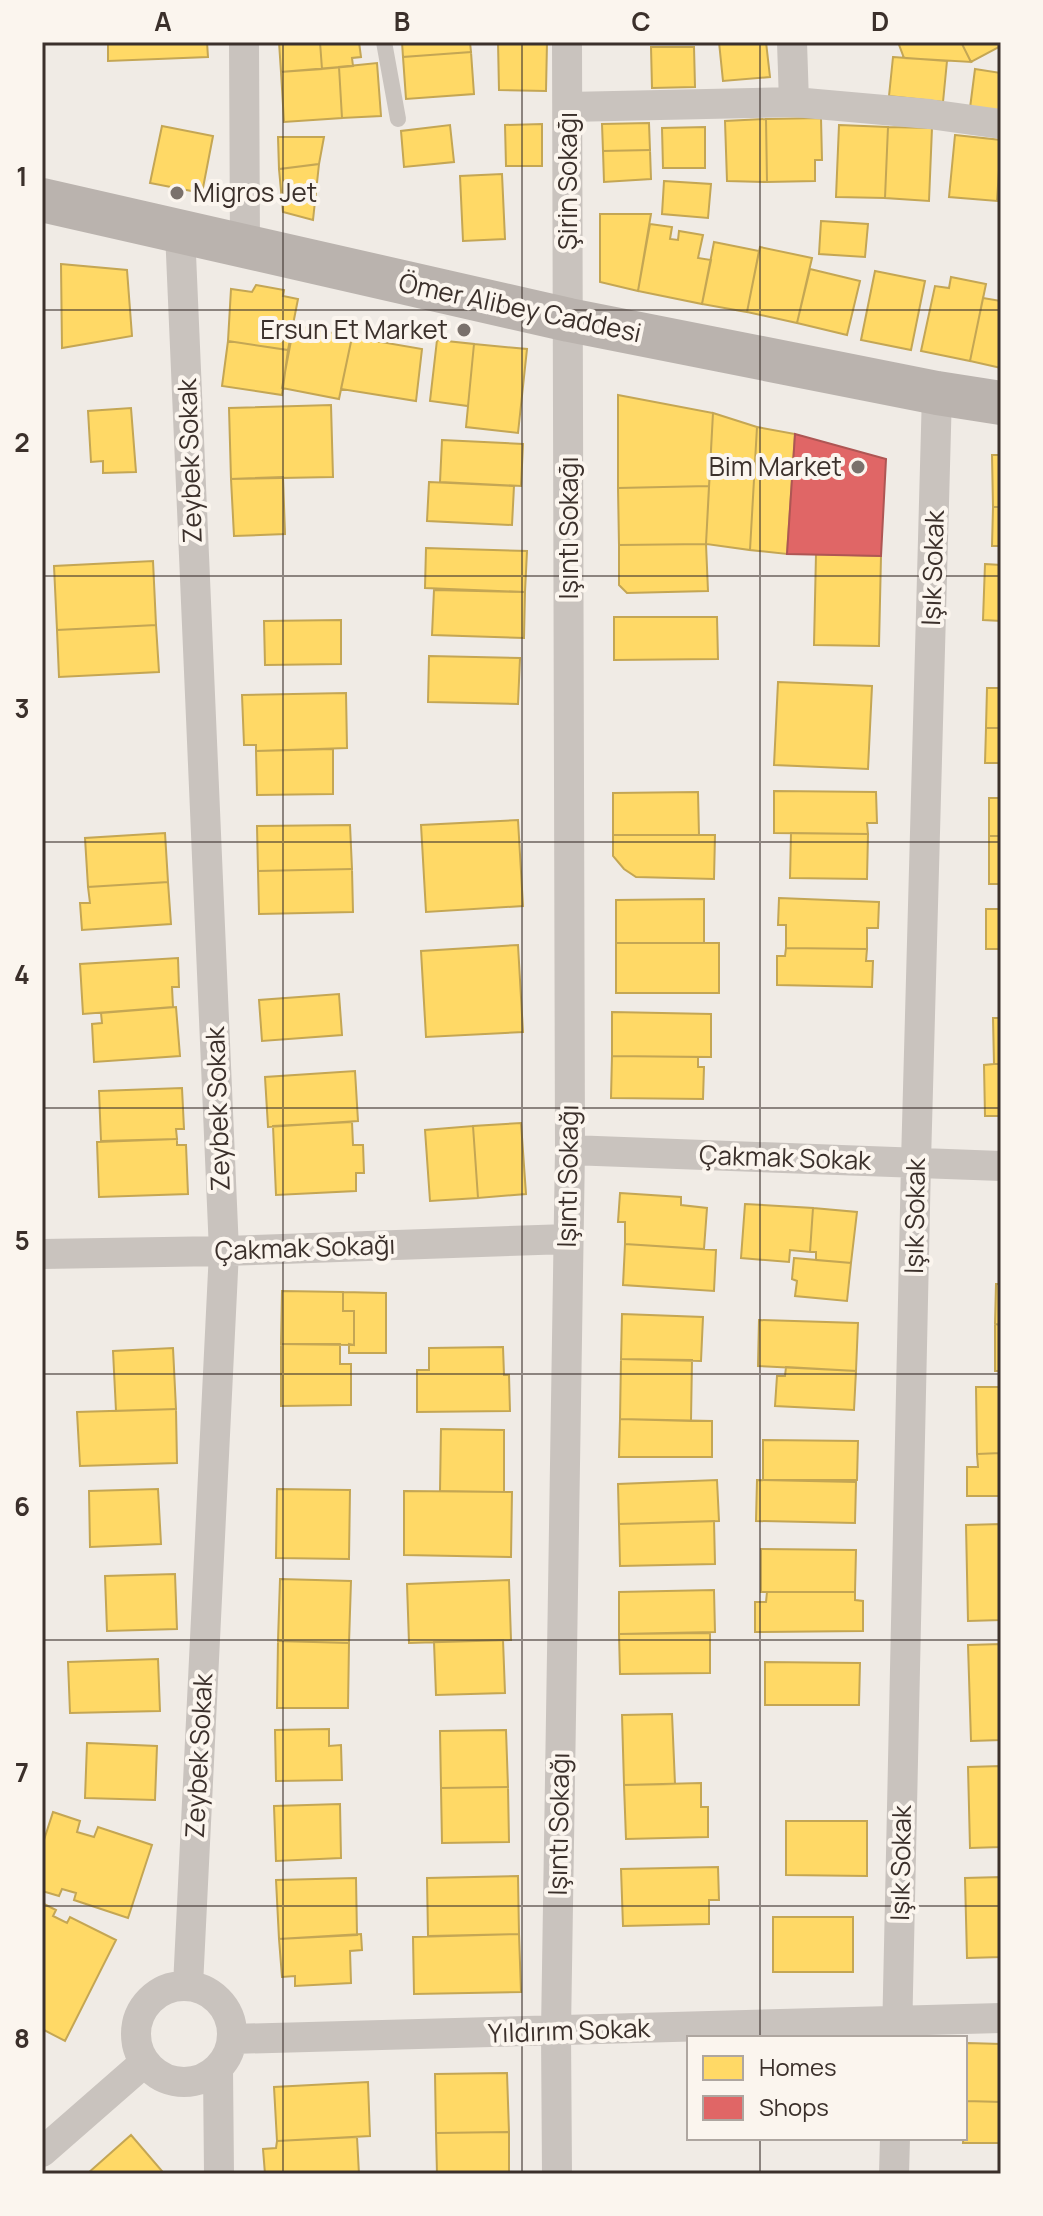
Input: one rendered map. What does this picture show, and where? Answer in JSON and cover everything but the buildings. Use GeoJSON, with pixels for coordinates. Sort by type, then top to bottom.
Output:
{"type":"FeatureCollection","features":[{"type":"Feature","properties":{"kind":"main road","name":"Ömer Alibey Caddesi"},"geometry":{"type":"LineString","coordinates":[[42,200],[569,320],[1001,403]]}},
{"type":"Feature","properties":{"kind":"street"},"geometry":{"type":"LineString","coordinates":[[244,42],[245,246]]}},
{"type":"Feature","properties":{"kind":"street","name":"Şirin Sokağı"},"geometry":{"type":"LineString","coordinates":[[567,42],[569,320]]}},
{"type":"Feature","properties":{"kind":"street"},"geometry":{"type":"LineString","coordinates":[[794,102],[793,50],[819,42]]}},
{"type":"Feature","properties":{"kind":"street"},"geometry":{"type":"LineString","coordinates":[[568,107],[794,102],[1001,124]]}},
{"type":"Feature","properties":{"kind":"street","name":"Zeybek Sokak"},"geometry":{"type":"LineString","coordinates":[[180,231],[224,1251],[188,1986]]}},
{"type":"Feature","properties":{"kind":"street","name":"Işıntı Sokağı"},"geometry":{"type":"LineString","coordinates":[[557,2174],[556,2031],[570,1150],[569,320]]}},
{"type":"Feature","properties":{"kind":"street","name":"Işık Sokak"},"geometry":{"type":"LineString","coordinates":[[898,2030],[916,1162],[937,393]]}},
{"type":"Feature","properties":{"kind":"street","name":"Çakmak Sokak"},"geometry":{"type":"LineString","coordinates":[[570,1150],[1001,1166]]}},
{"type":"Feature","properties":{"kind":"street","name":"Çakmak Sokağı"},"geometry":{"type":"LineString","coordinates":[[42,1254],[568,1239]]}},
{"type":"Feature","properties":{"kind":"street"},"geometry":{"type":"LineString","coordinates":[[188,1986],[215,1997],[225,2009],[231,2022],[232,2039],[228,2055],[218,2069],[204,2079],[189,2083],[164,2078],[145,2062],[138,2047],[136,2030],[148,2003],[159,1993],[173,1987],[188,1986]]}},
{"type":"Feature","properties":{"kind":"street","name":"Yıldırım Sokak"},"geometry":{"type":"LineString","coordinates":[[232,2039],[556,2031],[898,2030],[1001,2018]]}},
{"type":"Feature","properties":{"kind":"street"},"geometry":{"type":"LineString","coordinates":[[42,2152],[145,2062]]}},
{"type":"Feature","properties":{"kind":"street"},"geometry":{"type":"LineString","coordinates":[[218,2069],[219,2174]]}},
{"type":"Feature","properties":{"kind":"street"},"geometry":{"type":"LineString","coordinates":[[894,2174],[895,2140]]}},
{"type":"Feature","properties":{"kind":"lane"},"geometry":{"type":"LineString","coordinates":[[384,42],[398,119]]}},
{"type":"Feature","properties":{"kind":"place","name":"Migros Jet"},"geometry":{"type":"Point","coordinates":[177,193]}},
{"type":"Feature","properties":{"kind":"place","name":"Ersun Et Market"},"geometry":{"type":"Point","coordinates":[464,330]}},
{"type":"Feature","properties":{"kind":"place","name":"Bim Market"},"geometry":{"type":"Point","coordinates":[858,467]}}]}
